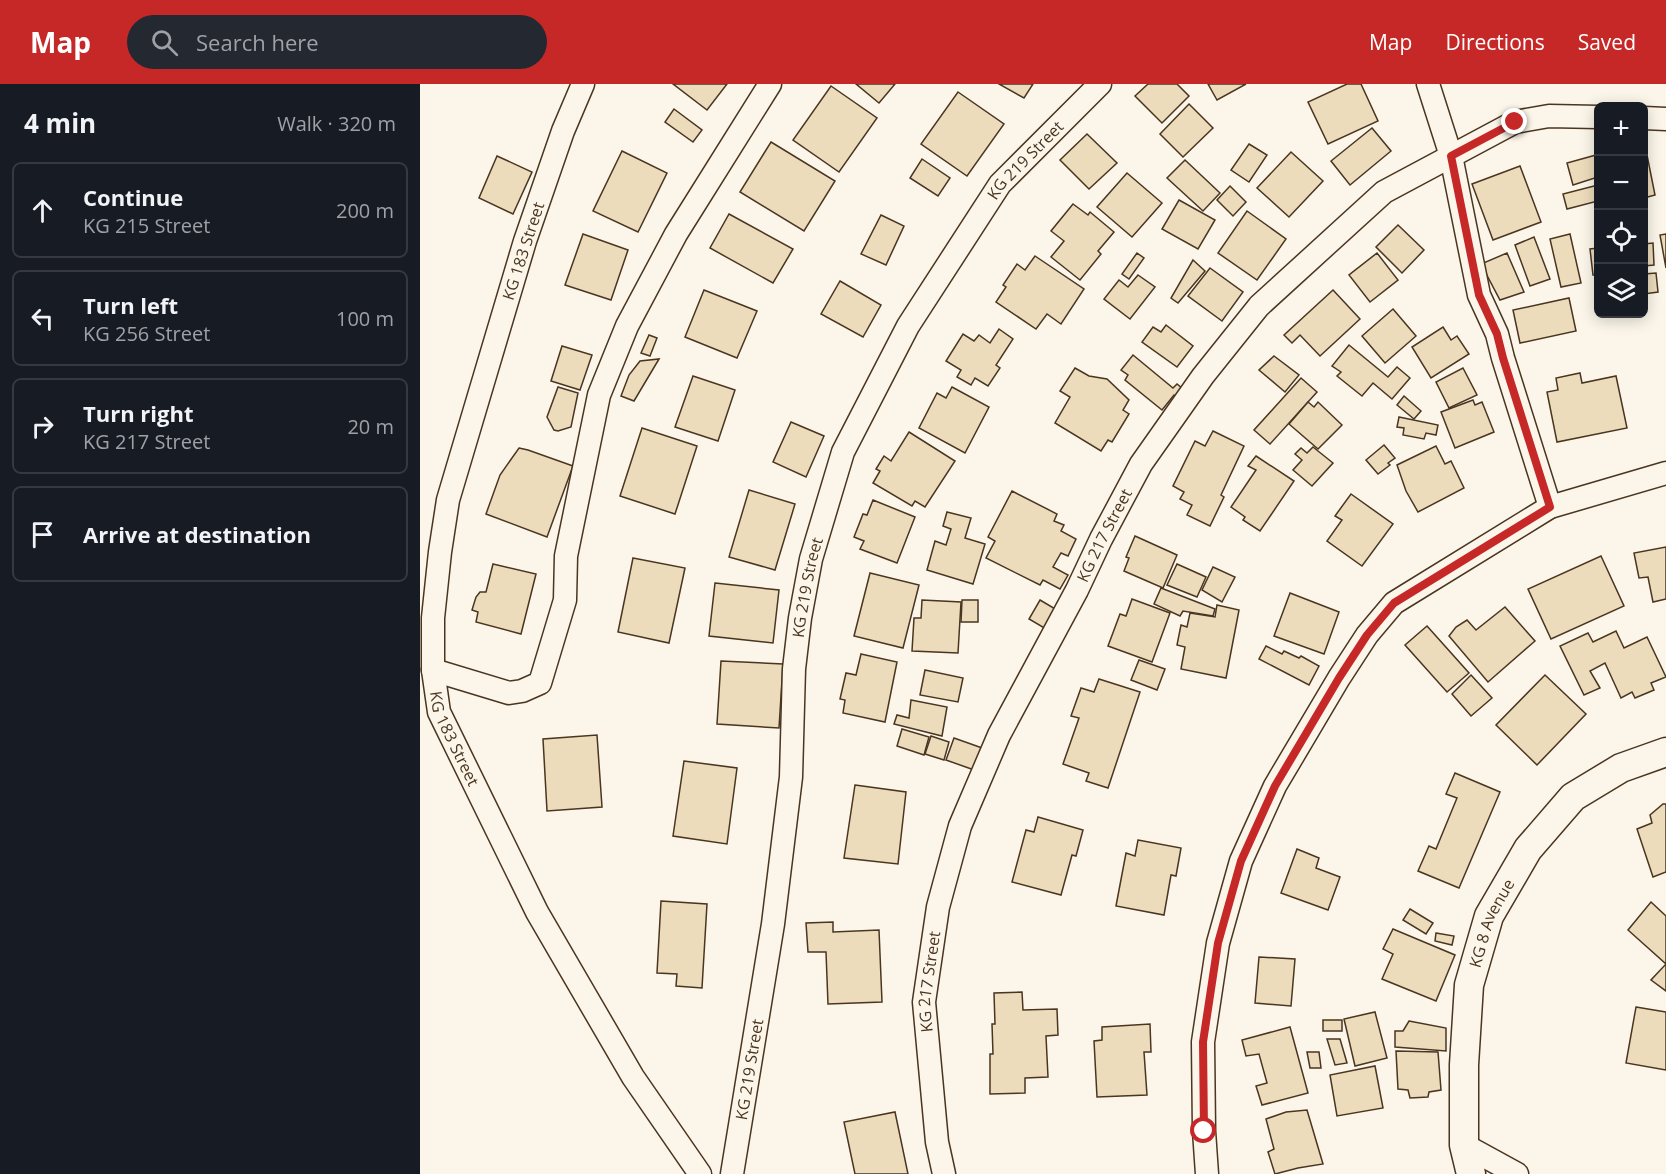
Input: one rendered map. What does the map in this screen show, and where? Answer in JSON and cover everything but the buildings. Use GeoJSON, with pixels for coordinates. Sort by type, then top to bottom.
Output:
{"type":"FeatureCollection","features":[{"type":"Feature","properties":{"kind":"street","name":"KG 183 Street"},"geometry":{"type":"LineString","coordinates":[[583,84],[563,131],[525,242],[448,500],[433,618],[433,670],[438,712],[537,912],[633,1077],[700,1174]]}},
{"type":"Feature","properties":{"kind":"street"},"geometry":{"type":"LineString","coordinates":[[433,670],[509,693],[522,691],[540,682],[566,600],[566,556],[599,395],[627,326],[676,234],[770,84]]}},
{"type":"Feature","properties":{"kind":"street","name":"KG 219 Street"},"geometry":{"type":"LineString","coordinates":[[732,1174],[772,924],[790,788],[794,669],[810,559],[843,452],[908,326],[1000,184],[1100,84]]}},
{"type":"Feature","properties":{"kind":"street"},"geometry":{"type":"LineString","coordinates":[[1428,84],[1451,156],[1479,295],[1497,334],[1550,507]]}},
{"type":"Feature","properties":{"kind":"street","name":"KG 217 Street"},"geometry":{"type":"LineString","coordinates":[[944,1174],[938,1142],[924,1002],[938,907],[960,826],[999,735],[1141,464],[1203,376],[1259,306],[1384,192],[1515,122],[1549,116],[1594,117]]}},
{"type":"Feature","properties":{"kind":"street"},"geometry":{"type":"LineString","coordinates":[[1648,118],[1666,119]]}},
{"type":"Feature","properties":{"kind":"street"},"geometry":{"type":"LineString","coordinates":[[1207,1174],[1203,1042],[1218,943],[1241,861],[1275,786],[1367,635],[1394,603],[1550,507],[1666,473]]}},
{"type":"Feature","properties":{"kind":"street","name":"KG 8 Avenue"},"geometry":{"type":"LineString","coordinates":[[1471,1174],[1464,1145],[1464,1065],[1469,985],[1489,916],[1528,849],[1573,798],[1621,768],[1666,752]]}},
{"type":"Feature","properties":{"kind":"street"},"geometry":{"type":"LineString","coordinates":[[1464,1145],[1517,1174]]}},
{"type":"Feature","properties":{"kind":"route"},"geometry":{"type":"LineString","coordinates":[[1204,1131],[1203,1042],[1218,943],[1241,861],[1275,786],[1339,678],[1367,635],[1394,603],[1550,507],[1497,334],[1479,295],[1451,156],[1515,122]]}}]}
